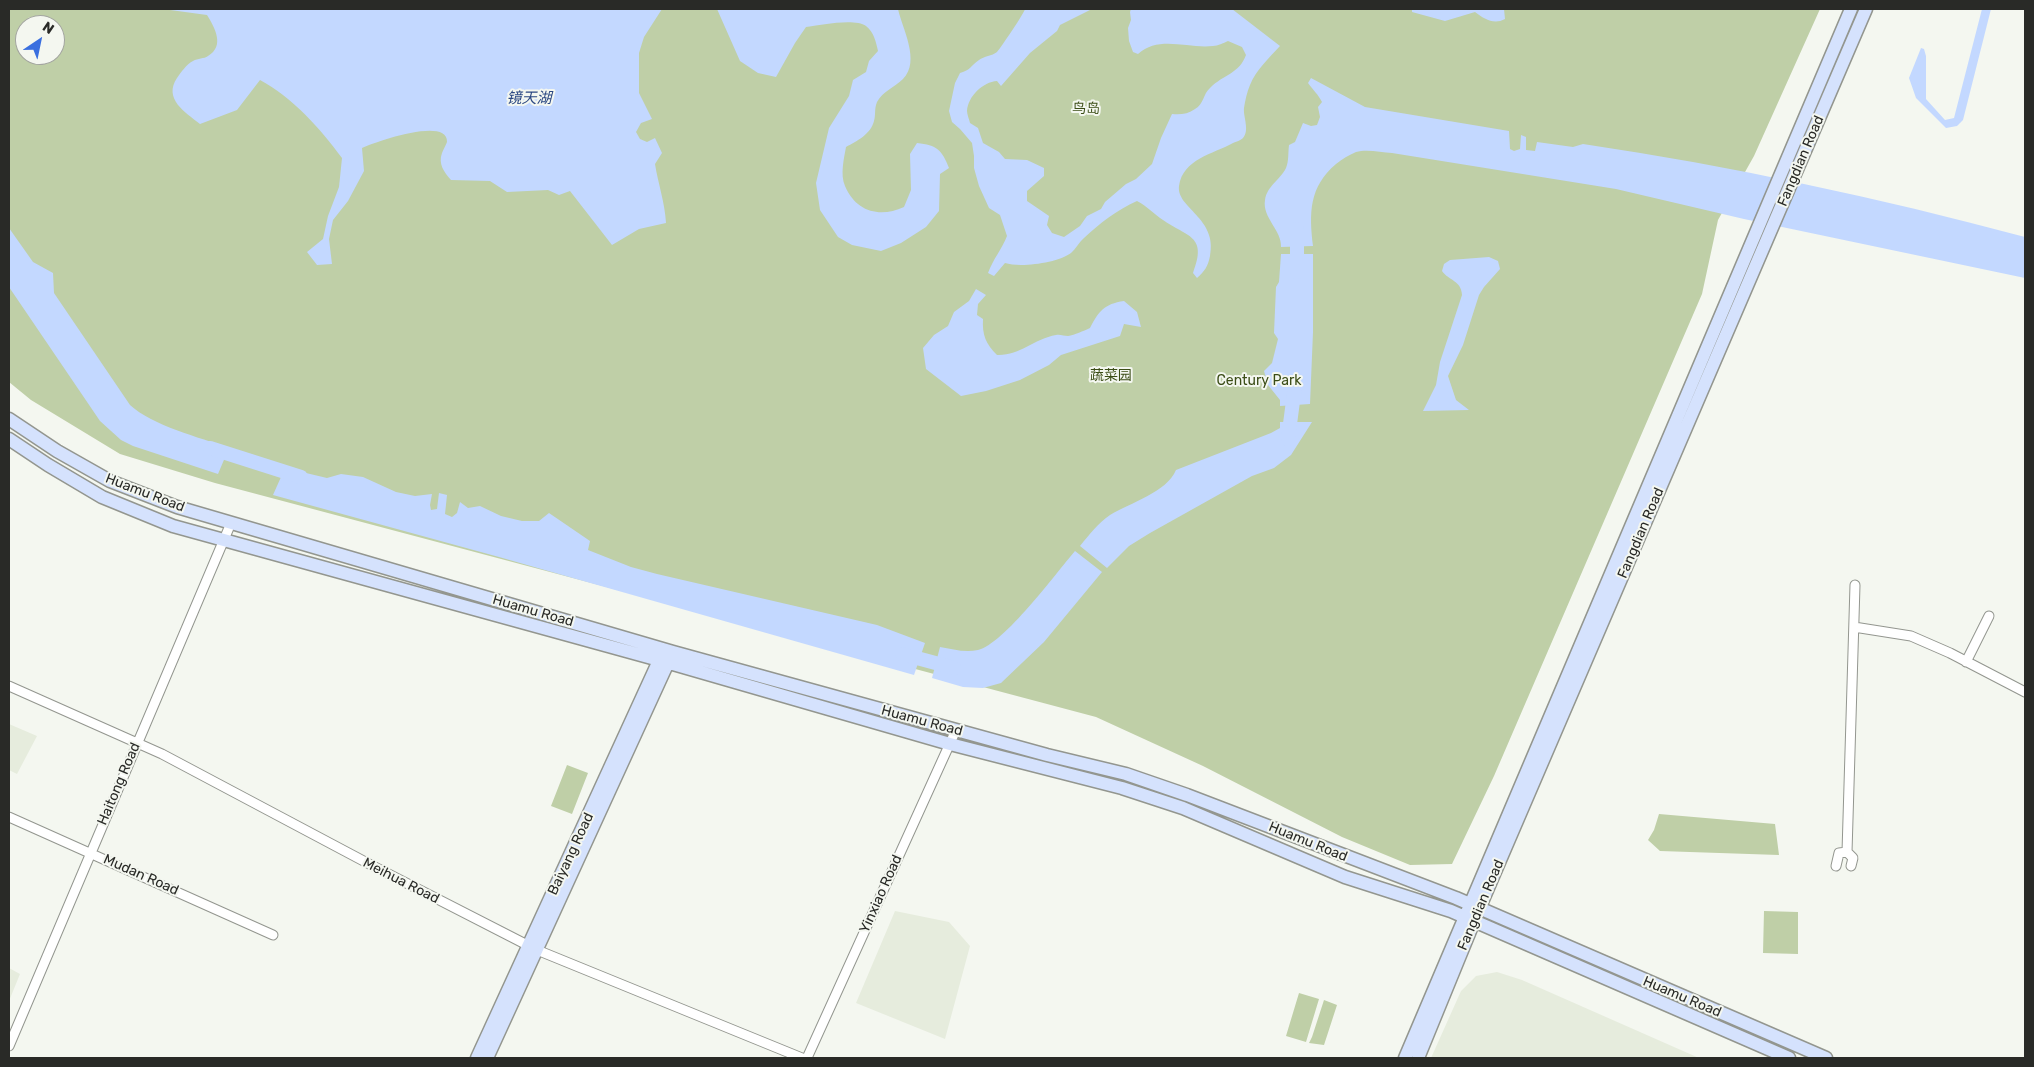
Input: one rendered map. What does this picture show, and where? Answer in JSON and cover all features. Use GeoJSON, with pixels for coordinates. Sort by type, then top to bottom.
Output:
{"type":"FeatureCollection","features":[{"type":"Feature","properties":{"kind":"main road","name":"Fangdian Road"},"geometry":{"type":"LineString","coordinates":[[1474,907],[1768,238],[1789,172],[1851,9]]}},
{"type":"Feature","properties":{"kind":"main road","name":"Fangdian Road"},"geometry":{"type":"LineString","coordinates":[[1418,1058],[1474,907],[1755,234],[1789,172],[1866,9]]}},
{"type":"Feature","properties":{"kind":"main road","name":"Huamu Road"},"geometry":{"type":"LineString","coordinates":[[9,419],[57,451],[110,481],[177,507],[950,744],[1122,788],[1183,808],[1345,877],[1451,911],[1789,1058]]}},
{"type":"Feature","properties":{"kind":"main road","name":"Huamu Road"},"geometry":{"type":"LineString","coordinates":[[9,439],[102,497],[173,526],[666,656],[1126,774],[1187,795],[1474,907],[1826,1058]]}},
{"type":"Feature","properties":{"kind":"main road","name":"Baiyang Road"},"geometry":{"type":"LineString","coordinates":[[487,1058],[533,948],[666,656]]}},
{"type":"Feature","properties":{"kind":"main road","name":"Fangdian Road"},"geometry":{"type":"LineString","coordinates":[[1405,1058],[1469,920]]}},
{"type":"Feature","properties":{"kind":"main road","name":"Baiyang Road"},"geometry":{"type":"LineString","coordinates":[[477,1058],[533,948]]}},
{"type":"Feature","properties":{"kind":"street","name":"Haitong Road"},"geometry":{"type":"LineString","coordinates":[[9,1046],[231,523]]}},
{"type":"Feature","properties":{"kind":"street"},"geometry":{"type":"LineString","coordinates":[[1851,866],[1853,858],[1847,852],[1855,585]]}},
{"type":"Feature","properties":{"kind":"street"},"geometry":{"type":"LineString","coordinates":[[1966,662],[1989,616]]}},
{"type":"Feature","properties":{"kind":"street"},"geometry":{"type":"LineString","coordinates":[[1854,627],[1911,636],[2025,692]]}},
{"type":"Feature","properties":{"kind":"street","name":"Meihua Road"},"geometry":{"type":"LineString","coordinates":[[9,686],[137,742],[533,948],[802,1058]]}},
{"type":"Feature","properties":{"kind":"street","name":"Yinxiao Road"},"geometry":{"type":"LineString","coordinates":[[807,1058],[956,730]]}},
{"type":"Feature","properties":{"kind":"street","name":"Mudan Road"},"geometry":{"type":"LineString","coordinates":[[9,817],[273,935]]}},
{"type":"Feature","properties":{"kind":"street"},"geometry":{"type":"LineString","coordinates":[[1836,866],[1839,853],[1847,852]]}},
{"type":"Feature","properties":{"kind":"shaded area"},"geometry":{"type":"Polygon","coordinates":[[[9,724],[37,736],[17,774],[9,770],[9,724]]]}},
{"type":"Feature","properties":{"kind":"shaded area"},"geometry":{"type":"Polygon","coordinates":[[[895,911],[949,922],[970,946],[945,1039],[856,1003],[895,911]]]}},
{"type":"Feature","properties":{"kind":"shaded area"},"geometry":{"type":"Polygon","coordinates":[[[9,968],[20,974],[9,1001],[9,968]]]}},
{"type":"Feature","properties":{"kind":"shaded area"},"geometry":{"type":"Polygon","coordinates":[[[1497,972],[1522,980],[1699,1058],[1431,1058],[1461,991],[1476,976],[1497,972]]]}},
{"type":"Feature","properties":{"kind":"green space","name":"Century Park"},"geometry":{"type":"Polygon","coordinates":[[[9,9],[1820,9],[1754,156],[1718,220],[1702,294],[1494,776],[1452,864],[1410,865],[1342,837],[1203,766],[1096,717],[215,483],[120,454],[31,400],[9,382],[9,9]]]}},
{"type":"Feature","properties":{"kind":"green space"},"geometry":{"type":"Polygon","coordinates":[[[567,765],[588,773],[572,814],[551,806],[567,765]]]}},
{"type":"Feature","properties":{"kind":"green space"},"geometry":{"type":"Polygon","coordinates":[[[1659,814],[1775,824],[1779,855],[1660,851],[1648,840],[1654,830],[1659,814]]]}},
{"type":"Feature","properties":{"kind":"green space"},"geometry":{"type":"Polygon","coordinates":[[[1764,911],[1798,912],[1798,954],[1763,953],[1764,911]]]}},
{"type":"Feature","properties":{"kind":"green space"},"geometry":{"type":"Polygon","coordinates":[[[1299,993],[1319,999],[1306,1042],[1286,1036],[1299,993]]]}},
{"type":"Feature","properties":{"kind":"green space"},"geometry":{"type":"Polygon","coordinates":[[[1324,1000],[1337,1005],[1324,1045],[1309,1043],[1312,1037],[1324,1000]]]}},
{"type":"Feature","properties":{"kind":"water","name":"镜天湖"},"geometry":{"type":"Polygon","coordinates":[[[163,9],[662,9],[644,37],[639,53],[639,93],[652,119],[641,123],[636,132],[640,139],[647,142],[655,138],[662,153],[655,164],[666,223],[639,229],[612,245],[570,191],[559,195],[548,190],[507,192],[490,181],[451,180],[441,164],[442,152],[447,142],[444,135],[436,131],[423,131],[394,137],[362,148],[364,171],[348,201],[333,220],[329,239],[332,264],[317,265],[307,252],[323,239],[328,216],[339,187],[342,158],[325,136],[295,105],[260,80],[237,110],[200,124],[188,115],[174,99],[173,86],[184,68],[195,60],[206,57],[213,52],[216,47],[217,37],[207,15],[163,9]]]}},
{"type":"Feature","properties":{"kind":"water"},"geometry":{"type":"Polygon","coordinates":[[[717,9],[898,9],[909,44],[910,63],[908,72],[903,79],[879,98],[870,130],[863,137],[846,147],[843,177],[850,195],[862,207],[878,212],[895,210],[904,207],[911,190],[910,154],[917,143],[934,147],[944,157],[949,168],[940,174],[939,211],[926,227],[901,243],[881,251],[852,245],[838,237],[820,210],[816,183],[829,128],[849,96],[853,80],[866,72],[869,61],[878,51],[869,28],[854,22],[806,27],[776,77],[758,73],[740,61],[717,9]]]}},
{"type":"Feature","properties":{"kind":"water"},"geometry":{"type":"Polygon","coordinates":[[[1025,9],[1092,9],[1060,25],[1057,31],[1030,53],[1001,86],[997,81],[992,82],[977,91],[970,100],[967,112],[970,123],[978,128],[983,143],[999,152],[1005,159],[1027,160],[1044,168],[1044,176],[1027,191],[1027,201],[1049,216],[1047,225],[1052,233],[1064,237],[1080,226],[1087,216],[1101,209],[1105,202],[1126,184],[1136,179],[1152,164],[1172,114],[1187,113],[1198,107],[1208,90],[1235,70],[1246,55],[1242,47],[1228,41],[1213,46],[1155,45],[1146,48],[1138,54],[1133,52],[1129,41],[1128,28],[1131,20],[1131,9],[1232,9],[1280,46],[1259,69],[1250,85],[1244,108],[1246,131],[1243,138],[1200,158],[1186,169],[1182,177],[1179,186],[1180,194],[1203,223],[1211,243],[1208,263],[1204,271],[1197,278],[1193,273],[1198,251],[1193,239],[1137,201],[1103,222],[1065,257],[1039,264],[1020,265],[1005,263],[994,276],[988,273],[1007,236],[1000,215],[989,208],[979,186],[974,168],[972,143],[952,122],[949,111],[955,83],[960,73],[981,59],[997,52],[1025,9]]]}},
{"type":"Feature","properties":{"kind":"water"},"geometry":{"type":"Polygon","coordinates":[[[1412,9],[1504,9],[1505,19],[1493,21],[1475,12],[1445,21],[1412,12],[1412,9]]]}},
{"type":"Feature","properties":{"kind":"water"},"geometry":{"type":"Polygon","coordinates":[[[1982,9],[1991,9],[1963,120],[1957,126],[1946,128],[1916,98],[1909,78],[1921,48],[1924,49],[1926,56],[1926,99],[1945,120],[1954,118],[1982,9]]]}},
{"type":"Feature","properties":{"kind":"water"},"geometry":{"type":"Polygon","coordinates":[[[1311,78],[1365,107],[1509,131],[1510,149],[1514,151],[1520,149],[1521,135],[1526,137],[1526,150],[1535,151],[1537,142],[1573,147],[1583,144],[1694,162],[1860,196],[2025,237],[2025,278],[1744,219],[1616,189],[1392,153],[1369,151],[1356,152],[1343,159],[1320,182],[1311,212],[1313,246],[1281,247],[1278,235],[1266,213],[1265,200],[1268,191],[1286,168],[1289,145],[1295,142],[1303,123],[1311,126],[1317,125],[1320,117],[1318,107],[1322,102],[1308,83],[1311,78]]]}},
{"type":"Feature","properties":{"kind":"water"},"geometry":{"type":"Polygon","coordinates":[[[9,228],[33,262],[53,273],[54,293],[130,405],[164,425],[229,448],[218,474],[133,446],[121,440],[100,421],[9,287],[9,228]]]}},
{"type":"Feature","properties":{"kind":"water"},"geometry":{"type":"Polygon","coordinates":[[[1281,254],[1313,254],[1313,332],[1310,404],[1280,406],[1280,400],[1268,385],[1264,371],[1272,363],[1278,339],[1274,333],[1276,287],[1279,282],[1281,254]]]}},
{"type":"Feature","properties":{"kind":"water"},"geometry":{"type":"Polygon","coordinates":[[[1489,257],[1498,261],[1500,269],[1479,295],[1463,345],[1448,376],[1456,400],[1469,410],[1423,411],[1436,385],[1440,362],[1462,295],[1457,283],[1442,271],[1444,264],[1450,260],[1489,257]]]}},
{"type":"Feature","properties":{"kind":"water"},"geometry":{"type":"Polygon","coordinates":[[[976,289],[986,295],[978,304],[977,315],[983,319],[983,330],[986,339],[997,355],[1012,353],[1048,337],[1068,336],[1090,328],[1103,309],[1117,302],[1124,301],[1137,312],[1141,327],[1124,324],[1120,336],[1061,355],[1049,365],[1020,380],[986,391],[961,396],[926,369],[923,348],[934,335],[948,326],[954,312],[969,301],[976,289]]]}},
{"type":"Feature","properties":{"kind":"water"},"geometry":{"type":"Polygon","coordinates":[[[1280,422],[1312,422],[1291,455],[1274,468],[1252,476],[1150,533],[1129,546],[1107,568],[1080,546],[1106,518],[1165,485],[1176,470],[1271,433],[1280,428],[1280,422]]]}},
{"type":"Feature","properties":{"kind":"water"},"geometry":{"type":"Polygon","coordinates":[[[285,468],[327,478],[341,474],[363,477],[396,492],[415,496],[432,494],[431,510],[437,509],[439,493],[447,495],[445,514],[452,517],[457,513],[460,502],[468,508],[480,506],[501,516],[522,521],[539,521],[549,513],[590,541],[588,550],[631,567],[877,625],[925,643],[914,675],[273,495],[285,468]]]}},
{"type":"Feature","properties":{"kind":"water"},"geometry":{"type":"Polygon","coordinates":[[[1075,551],[1102,572],[1044,642],[1001,683],[983,688],[963,687],[932,678],[940,647],[968,651],[978,650],[989,645],[1015,622],[1075,551]]]}},
{"type":"Feature","properties":{"kind":"waterway"},"geometry":{"type":"LineString","coordinates":[[1297,229],[1297,272]]}},
{"type":"Feature","properties":{"kind":"waterway"},"geometry":{"type":"LineString","coordinates":[[1288,439],[1295,386]]}},
{"type":"Feature","properties":{"kind":"waterway"},"geometry":{"type":"LineString","coordinates":[[210,448],[301,477]]}},
{"type":"Feature","properties":{"kind":"waterway"},"geometry":{"type":"LineString","coordinates":[[902,654],[954,668]]}},
{"type":"Feature","properties":{"kind":"park label","name":"鸟岛"},"geometry":{"type":"Point","coordinates":[1086,109]}},
{"type":"Feature","properties":{"kind":"park label","name":"蔬菜园"},"geometry":{"type":"Point","coordinates":[1111,376]}}]}
